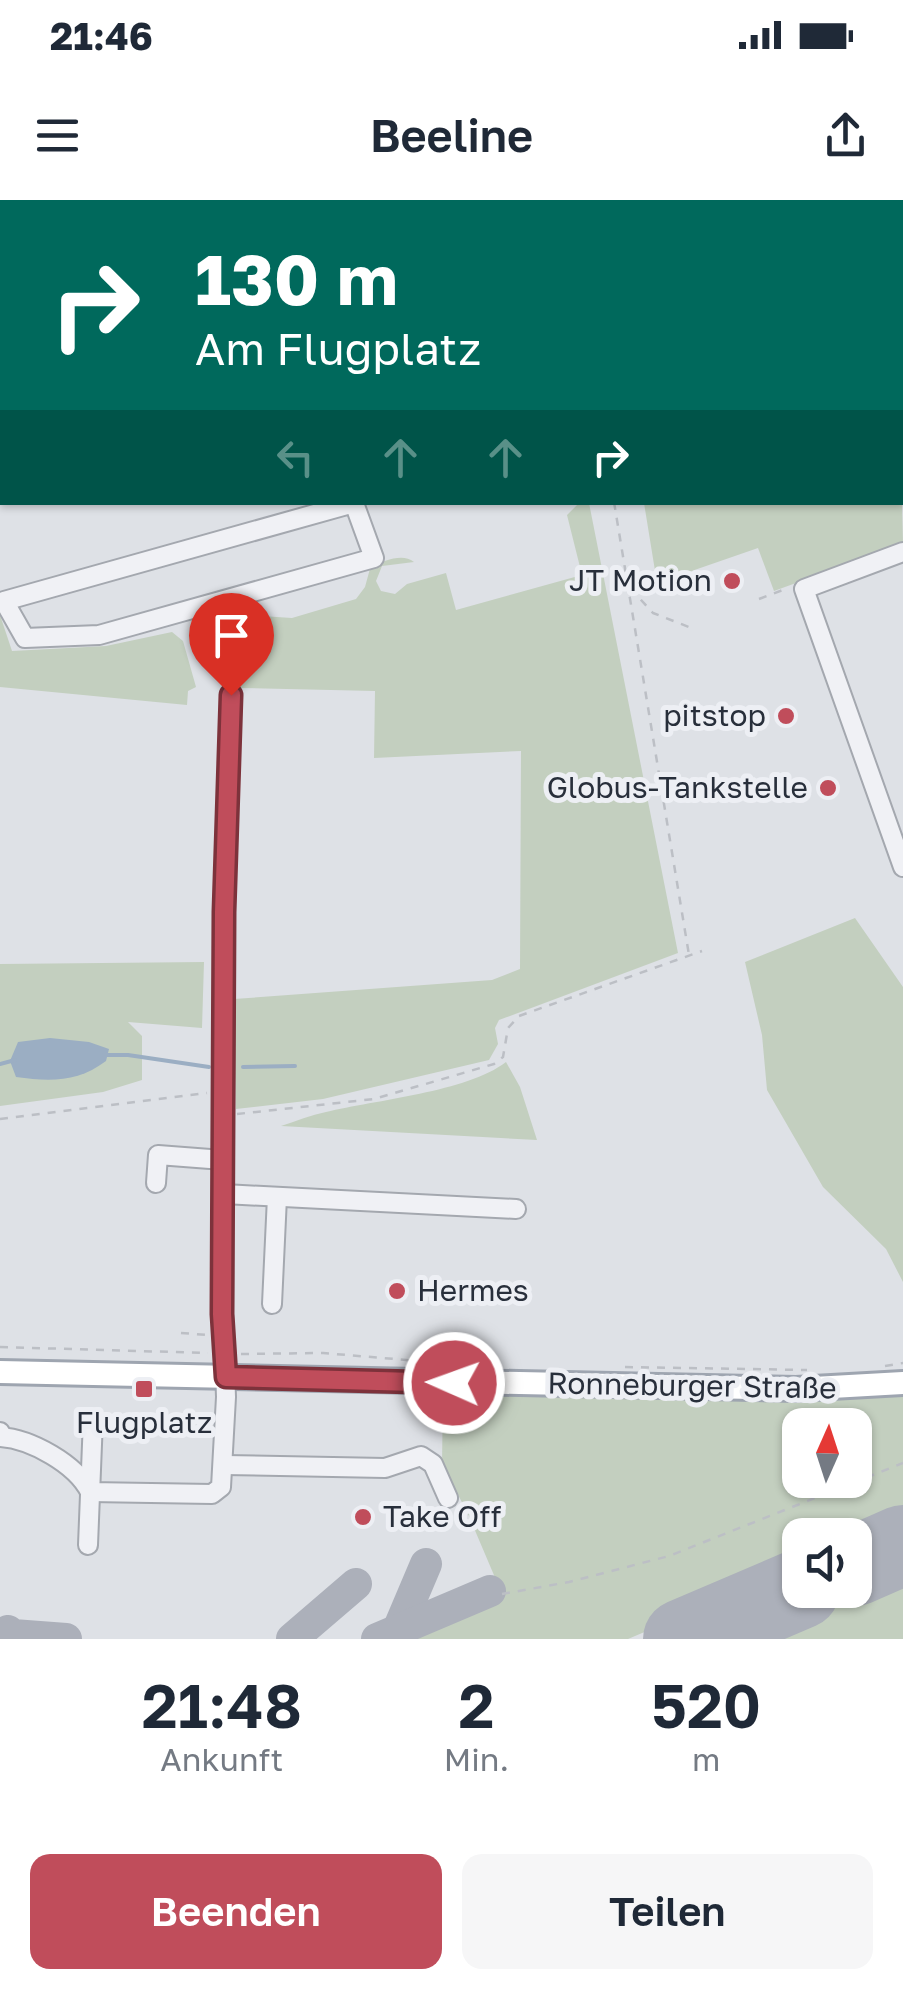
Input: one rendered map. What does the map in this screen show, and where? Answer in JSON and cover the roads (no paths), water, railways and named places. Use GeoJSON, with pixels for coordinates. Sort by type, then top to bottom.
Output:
{"type":"FeatureCollection","features":[{"type":"Feature","properties":{"kind":"main road","name":"Ronneburger Straße"},"geometry":{"type":"LineString","coordinates":[[0,1372],[224,1355],[796,1390],[903,1383]]}},
{"type":"Feature","properties":{"kind":"street"},"geometry":{"type":"LineString","coordinates":[[350,505],[2,593],[26,638],[99,635],[374,558],[354,505]]}},
{"type":"Feature","properties":{"kind":"street"},"geometry":{"type":"LineString","coordinates":[[903,552],[804,589],[903,867]]}},
{"type":"Feature","properties":{"kind":"street"},"geometry":{"type":"LineString","coordinates":[[216,635],[224,667]]}},
{"type":"Feature","properties":{"kind":"street"},"geometry":{"type":"LineString","coordinates":[[90,1492],[212,1494],[221,1488],[224,923],[231,695]]}},
{"type":"Feature","properties":{"kind":"street"},"geometry":{"type":"LineString","coordinates":[[156,1183],[158,1156],[223,1160]]}},
{"type":"Feature","properties":{"kind":"street"},"geometry":{"type":"LineString","coordinates":[[224,1194],[516,1209]]}},
{"type":"Feature","properties":{"kind":"street"},"geometry":{"type":"LineString","coordinates":[[272,1304],[277,1197]]}},
{"type":"Feature","properties":{"kind":"street"},"geometry":{"type":"LineString","coordinates":[[88,1545],[93,1418]]}},
{"type":"Feature","properties":{"kind":"street"},"geometry":{"type":"LineString","coordinates":[[0,1432],[0,1437],[18,1438],[81,1473],[90,1492]]}},
{"type":"Feature","properties":{"kind":"street"},"geometry":{"type":"LineString","coordinates":[[224,1464],[385,1468],[421,1456],[433,1464],[448,1498]]}},
{"type":"Feature","properties":{"kind":"water"},"geometry":{"type":"Polygon","coordinates":[[[50,1038],[89,1042],[109,1049],[106,1061],[64,1079],[16,1077],[10,1061],[18,1042],[50,1038]]]}},
{"type":"Feature","properties":{"kind":"waterway"},"geometry":{"type":"LineString","coordinates":[[104,1055],[209,1067]]}},
{"type":"Feature","properties":{"kind":"waterway"},"geometry":{"type":"LineString","coordinates":[[0,1064],[15,1060]]}},
{"type":"Feature","properties":{"kind":"waterway"},"geometry":{"type":"LineString","coordinates":[[243,1067],[295,1066]]}},
{"type":"Feature","properties":{"kind":"place","name":"JT Motion"},"geometry":{"type":"Point","coordinates":[732,581]}},
{"type":"Feature","properties":{"kind":"place","name":"pitstop"},"geometry":{"type":"Point","coordinates":[786,716]}},
{"type":"Feature","properties":{"kind":"place","name":"Globus-Tankstelle"},"geometry":{"type":"Point","coordinates":[828,788]}},
{"type":"Feature","properties":{"kind":"place","name":"Hermes"},"geometry":{"type":"Point","coordinates":[397,1291]}},
{"type":"Feature","properties":{"kind":"place","name":"Flugplatz"},"geometry":{"type":"Point","coordinates":[144,1389]}},
{"type":"Feature","properties":{"kind":"place","name":"Take Off"},"geometry":{"type":"Point","coordinates":[363,1517]}}]}
